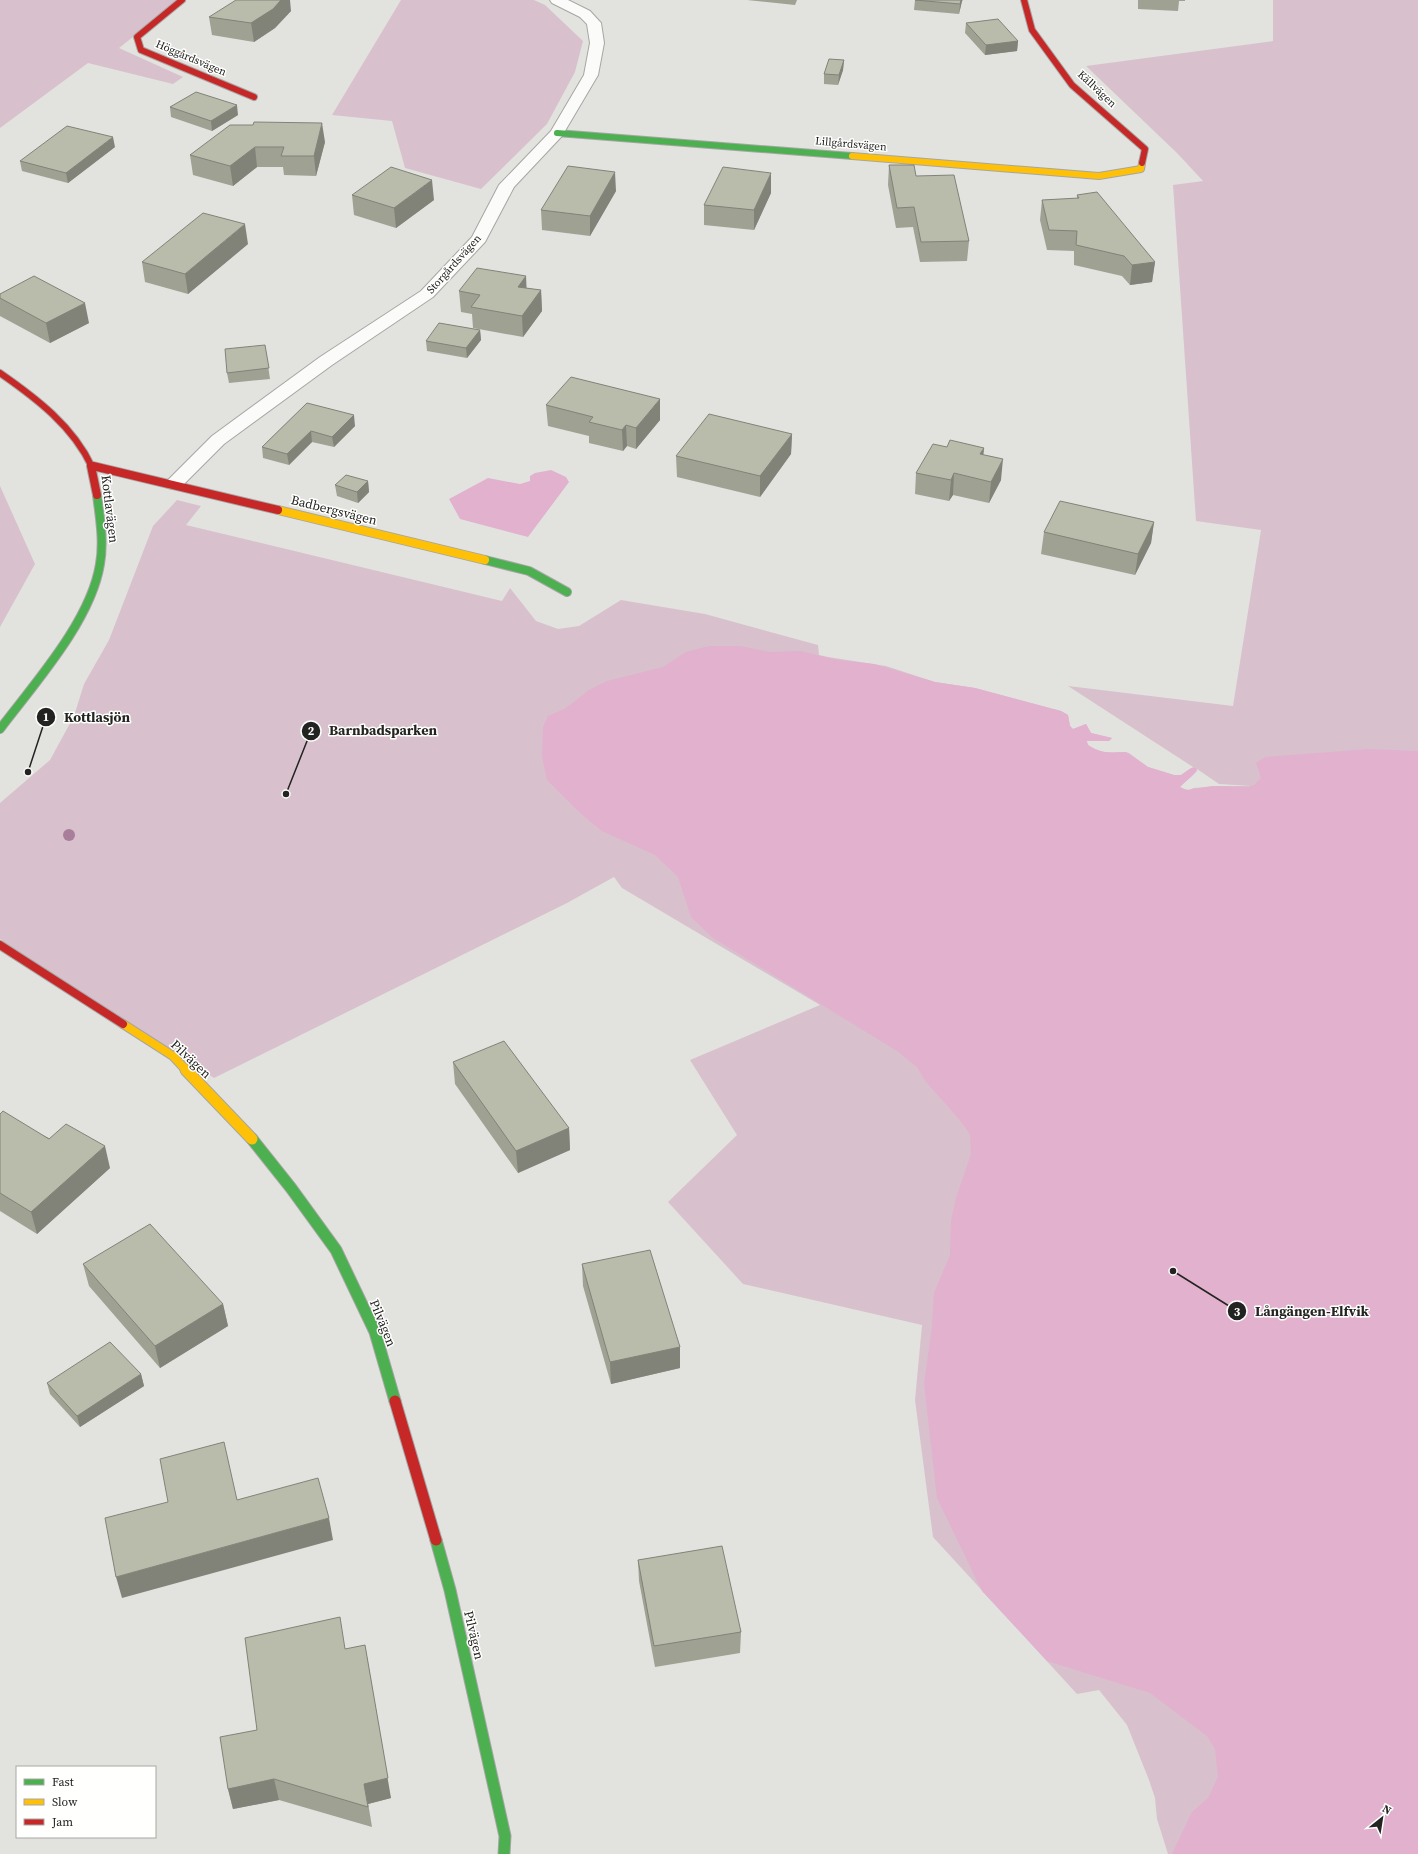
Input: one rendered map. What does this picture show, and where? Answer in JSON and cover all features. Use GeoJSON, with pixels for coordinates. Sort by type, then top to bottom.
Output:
{"type":"FeatureCollection","features":[{"type":"Feature","properties":{"kind":"street","name":"Höggårdsvägen"},"geometry":{"type":"LineString","coordinates":[[182,0],[137,37],[141,50],[254,97]]}},
{"type":"Feature","properties":{"kind":"street","name":"Storgårdsvägen"},"geometry":{"type":"LineString","coordinates":[[174,484],[218,440],[326,361],[427,294],[479,238],[507,184],[558,133],[591,75],[597,43],[594,23],[585,14],[557,0]]}},
{"type":"Feature","properties":{"kind":"street","name":"Källvägen"},"geometry":{"type":"LineString","coordinates":[[1024,0],[1032,30],[1072,85],[1146,149],[1141,169]]}},
{"type":"Feature","properties":{"kind":"street","name":"Lillgårdsvägen"},"geometry":{"type":"LineString","coordinates":[[558,133],[1099,176],[1141,169]]}},
{"type":"Feature","properties":{"kind":"street","name":"Kottlavägen"},"geometry":{"type":"LineString","coordinates":[[0,373],[39,400],[70,432],[90,465],[98,496],[102,541],[101,560],[96,581],[70,632],[36,682],[0,729]]}},
{"type":"Feature","properties":{"kind":"street","name":"Badbergsvägen"},"geometry":{"type":"LineString","coordinates":[[90,465],[174,484],[529,571],[567,592]]}},
{"type":"Feature","properties":{"kind":"street","name":"Pilvägen"},"geometry":{"type":"LineString","coordinates":[[0,945],[173,1056],[248,1134],[291,1188],[336,1250],[375,1332],[450,1590],[505,1836],[504,1854]]}},
{"type":"Feature","properties":{"kind":"shaded area"},"geometry":{"type":"Polygon","coordinates":[[[0,0],[180,0],[119,48],[183,77],[173,84],[88,63],[0,128],[0,0]]]}},
{"type":"Feature","properties":{"kind":"shaded area"},"geometry":{"type":"Polygon","coordinates":[[[401,0],[534,0],[545,5],[583,41],[575,72],[547,124],[481,189],[405,168],[392,121],[332,115],[401,0]]]}},
{"type":"Feature","properties":{"kind":"shaded area"},"geometry":{"type":"Polygon","coordinates":[[[1273,0],[1418,0],[1418,1854],[1168,1854],[1157,1819],[1155,1798],[1127,1725],[1099,1690],[1077,1694],[933,1537],[915,1400],[922,1325],[743,1284],[668,1202],[737,1135],[690,1060],[820,1005],[622,888],[614,877],[567,903],[214,1078],[0,939],[0,803],[50,760],[74,716],[84,684],[109,640],[153,526],[177,500],[201,506],[186,525],[502,601],[510,588],[536,621],[558,629],[579,626],[621,600],[705,614],[818,645],[819,655],[886,666],[935,682],[975,688],[1061,711],[1068,715],[1070,726],[1073,729],[1086,724],[1091,733],[1112,738],[1109,741],[1087,741],[1089,747],[1093,750],[1099,752],[1129,753],[1148,767],[1174,775],[1181,775],[1193,767],[1068,686],[1233,706],[1261,530],[1196,521],[1173,185],[1203,181],[1178,154],[1086,66],[1273,41],[1273,0]],[[1197,769],[1194,774],[1180,787],[1182,789],[1190,790],[1193,788],[1221,786],[1251,786],[1219,784],[1197,769]]]}},
{"type":"Feature","properties":{"kind":"shaded area"},"geometry":{"type":"Polygon","coordinates":[[[551,470],[566,477],[569,482],[528,537],[460,519],[449,499],[488,478],[520,484],[530,481],[530,476],[535,473],[551,470]]]}},
{"type":"Feature","properties":{"kind":"shaded area"},"geometry":{"type":"Polygon","coordinates":[[[0,486],[35,564],[0,627],[0,486]]]}},
{"type":"Feature","properties":{"kind":"shaded area"},"geometry":{"type":"Polygon","coordinates":[[[709,646],[740,646],[770,652],[800,651],[838,660],[874,664],[935,682],[975,688],[1061,711],[1068,715],[1070,726],[1073,729],[1086,724],[1091,733],[1112,738],[1109,741],[1086,741],[1088,745],[1098,750],[1111,753],[1126,752],[1148,767],[1174,775],[1181,775],[1191,768],[1196,768],[1197,771],[1180,787],[1187,790],[1212,786],[1249,787],[1254,785],[1261,778],[1256,763],[1265,757],[1369,749],[1418,751],[1418,1854],[1172,1854],[1192,1812],[1208,1798],[1218,1777],[1215,1749],[1207,1736],[1150,1693],[1047,1661],[982,1591],[937,1498],[924,1384],[932,1327],[934,1293],[950,1255],[951,1221],[956,1198],[971,1154],[970,1134],[959,1119],[926,1082],[917,1067],[897,1051],[713,938],[691,917],[678,877],[655,855],[602,831],[580,813],[547,780],[542,756],[543,727],[548,716],[566,708],[589,690],[607,681],[663,667],[686,652],[709,646]]]}},
{"type":"Feature","properties":{"kind":"building"},"geometry":{"type":"Polygon","coordinates":[[[236,0],[281,0],[273,9],[251,23],[209,17],[236,0]]]}},
{"type":"Feature","properties":{"kind":"building"},"geometry":{"type":"Polygon","coordinates":[[[915,0],[961,0],[960,4],[915,0]]]}},
{"type":"Feature","properties":{"kind":"building"},"geometry":{"type":"Polygon","coordinates":[[[998,19],[1018,41],[986,45],[966,23],[998,19]]]}},
{"type":"Feature","properties":{"kind":"building"},"geometry":{"type":"Polygon","coordinates":[[[829,59],[844,60],[839,75],[824,74],[829,59]]]}},
{"type":"Feature","properties":{"kind":"building"},"geometry":{"type":"Polygon","coordinates":[[[196,92],[237,105],[211,121],[170,107],[196,92]]]}},
{"type":"Feature","properties":{"kind":"building"},"geometry":{"type":"Polygon","coordinates":[[[254,122],[322,123],[314,156],[281,156],[284,147],[255,147],[230,166],[190,155],[230,125],[253,125],[254,122]]]}},
{"type":"Feature","properties":{"kind":"building"},"geometry":{"type":"Polygon","coordinates":[[[67,126],[113,137],[66,173],[20,161],[67,126]]]}},
{"type":"Feature","properties":{"kind":"building"},"geometry":{"type":"Polygon","coordinates":[[[889,165],[914,165],[916,176],[954,175],[969,241],[921,242],[914,207],[897,208],[889,165]]]}},
{"type":"Feature","properties":{"kind":"building"},"geometry":{"type":"Polygon","coordinates":[[[568,166],[615,172],[590,216],[541,210],[568,166]]]}},
{"type":"Feature","properties":{"kind":"building"},"geometry":{"type":"Polygon","coordinates":[[[391,167],[432,180],[394,208],[352,195],[391,167]]]}},
{"type":"Feature","properties":{"kind":"building"},"geometry":{"type":"Polygon","coordinates":[[[723,167],[771,173],[754,210],[704,205],[723,167]]]}},
{"type":"Feature","properties":{"kind":"building"},"geometry":{"type":"Polygon","coordinates":[[[1097,192],[1155,262],[1132,265],[1124,256],[1076,245],[1077,231],[1049,230],[1042,200],[1079,198],[1077,195],[1097,192]]]}},
{"type":"Feature","properties":{"kind":"building"},"geometry":{"type":"Polygon","coordinates":[[[203,213],[245,224],[185,274],[142,262],[203,213]]]}},
{"type":"Feature","properties":{"kind":"building"},"geometry":{"type":"Polygon","coordinates":[[[477,268],[526,276],[518,287],[541,290],[522,316],[471,307],[480,295],[459,291],[477,268]]]}},
{"type":"Feature","properties":{"kind":"building"},"geometry":{"type":"Polygon","coordinates":[[[34,276],[85,303],[46,323],[0,298],[0,294],[34,276]]]}},
{"type":"Feature","properties":{"kind":"building"},"geometry":{"type":"Polygon","coordinates":[[[439,323],[480,330],[466,348],[426,341],[439,323]]]}},
{"type":"Feature","properties":{"kind":"building"},"geometry":{"type":"Polygon","coordinates":[[[265,345],[269,368],[227,373],[225,349],[265,345]]]}},
{"type":"Feature","properties":{"kind":"building"},"geometry":{"type":"Polygon","coordinates":[[[571,377],[660,399],[636,428],[626,425],[622,430],[589,422],[593,417],[546,405],[571,377]]]}},
{"type":"Feature","properties":{"kind":"building"},"geometry":{"type":"Polygon","coordinates":[[[307,403],[354,415],[332,437],[311,431],[287,454],[262,447],[307,403]]]}},
{"type":"Feature","properties":{"kind":"building"},"geometry":{"type":"Polygon","coordinates":[[[709,414],[792,434],[760,476],[676,456],[709,414]]]}},
{"type":"Feature","properties":{"kind":"building"},"geometry":{"type":"Polygon","coordinates":[[[950,440],[984,448],[980,454],[1003,459],[991,482],[954,473],[951,480],[916,473],[933,444],[947,447],[950,440]]]}},
{"type":"Feature","properties":{"kind":"building"},"geometry":{"type":"Polygon","coordinates":[[[346,475],[368,481],[357,492],[335,485],[346,475]]]}},
{"type":"Feature","properties":{"kind":"building"},"geometry":{"type":"Polygon","coordinates":[[[1060,501],[1154,522],[1138,554],[1044,532],[1060,501]]]}},
{"type":"Feature","properties":{"kind":"building"},"geometry":{"type":"Polygon","coordinates":[[[504,1041],[569,1128],[516,1151],[453,1062],[504,1041]]]}},
{"type":"Feature","properties":{"kind":"building"},"geometry":{"type":"Polygon","coordinates":[[[3,1111],[49,1139],[66,1124],[105,1146],[31,1212],[0,1193],[0,1114],[3,1111]]]}},
{"type":"Feature","properties":{"kind":"building"},"geometry":{"type":"Polygon","coordinates":[[[150,1224],[223,1304],[155,1346],[83,1264],[150,1224]]]}},
{"type":"Feature","properties":{"kind":"building"},"geometry":{"type":"Polygon","coordinates":[[[650,1250],[680,1347],[610,1362],[582,1264],[650,1250]]]}},
{"type":"Feature","properties":{"kind":"building"},"geometry":{"type":"Polygon","coordinates":[[[110,1342],[141,1374],[77,1416],[47,1383],[110,1342]]]}},
{"type":"Feature","properties":{"kind":"building"},"geometry":{"type":"Polygon","coordinates":[[[224,1442],[237,1500],[318,1478],[329,1518],[116,1577],[105,1518],[168,1502],[160,1459],[224,1442]]]}},
{"type":"Feature","properties":{"kind":"building"},"geometry":{"type":"Polygon","coordinates":[[[722,1546],[741,1632],[654,1646],[638,1560],[722,1546]]]}},
{"type":"Feature","properties":{"kind":"building"},"geometry":{"type":"Polygon","coordinates":[[[340,1617],[345,1649],[365,1645],[388,1778],[364,1784],[368,1807],[274,1779],[228,1789],[220,1737],[257,1730],[245,1638],[340,1617]]]}},
{"type":"Feature","properties":{"kind":"traffic: fast"},"geometry":{"type":"LineString","coordinates":[[557,133],[852,156]]}},
{"type":"Feature","properties":{"kind":"traffic: fast"},"geometry":{"type":"LineString","coordinates":[[0,729],[59,651],[73,629],[95,586],[100,566],[102,548],[97,495]]}},
{"type":"Feature","properties":{"kind":"traffic: fast"},"geometry":{"type":"LineString","coordinates":[[485,560],[529,571],[567,592]]}},
{"type":"Feature","properties":{"kind":"traffic: fast"},"geometry":{"type":"LineString","coordinates":[[252,1139],[291,1188],[336,1250],[375,1332],[395,1401]]}},
{"type":"Feature","properties":{"kind":"traffic: fast"},"geometry":{"type":"LineString","coordinates":[[436,1540],[450,1590],[505,1836],[504,1854]]}},
{"type":"Feature","properties":{"kind":"traffic: slow"},"geometry":{"type":"LineString","coordinates":[[852,156],[1099,176],[1141,169],[1142,163]]}},
{"type":"Feature","properties":{"kind":"traffic: slow"},"geometry":{"type":"LineString","coordinates":[[278,510],[485,560]]}},
{"type":"Feature","properties":{"kind":"traffic: slow"},"geometry":{"type":"LineString","coordinates":[[123,1024],[173,1056],[252,1139]]}},
{"type":"Feature","properties":{"kind":"traffic: jam"},"geometry":{"type":"LineString","coordinates":[[182,0],[137,37],[141,50],[254,97]]}},
{"type":"Feature","properties":{"kind":"traffic: jam"},"geometry":{"type":"LineString","coordinates":[[1024,0],[1032,30],[1072,85],[1145,149],[1142,163]]}},
{"type":"Feature","properties":{"kind":"traffic: jam"},"geometry":{"type":"LineString","coordinates":[[0,373],[52,413],[75,438],[84,451],[92,468],[97,495]]}},
{"type":"Feature","properties":{"kind":"traffic: jam"},"geometry":{"type":"LineString","coordinates":[[90,465],[278,510]]}},
{"type":"Feature","properties":{"kind":"traffic: jam"},"geometry":{"type":"LineString","coordinates":[[0,945],[123,1024]]}},
{"type":"Feature","properties":{"kind":"traffic: jam"},"geometry":{"type":"LineString","coordinates":[[395,1401],[436,1540]]}},
{"type":"Feature","properties":{"kind":"place","name":"Kottlasjön"},"geometry":{"type":"Point","coordinates":[28,772]}},
{"type":"Feature","properties":{"kind":"place","name":"Barnbadsparken"},"geometry":{"type":"Point","coordinates":[286,794]}},
{"type":"Feature","properties":{"kind":"place","name":"Långängen-Elfvik"},"geometry":{"type":"Point","coordinates":[1173,1271]}}]}
